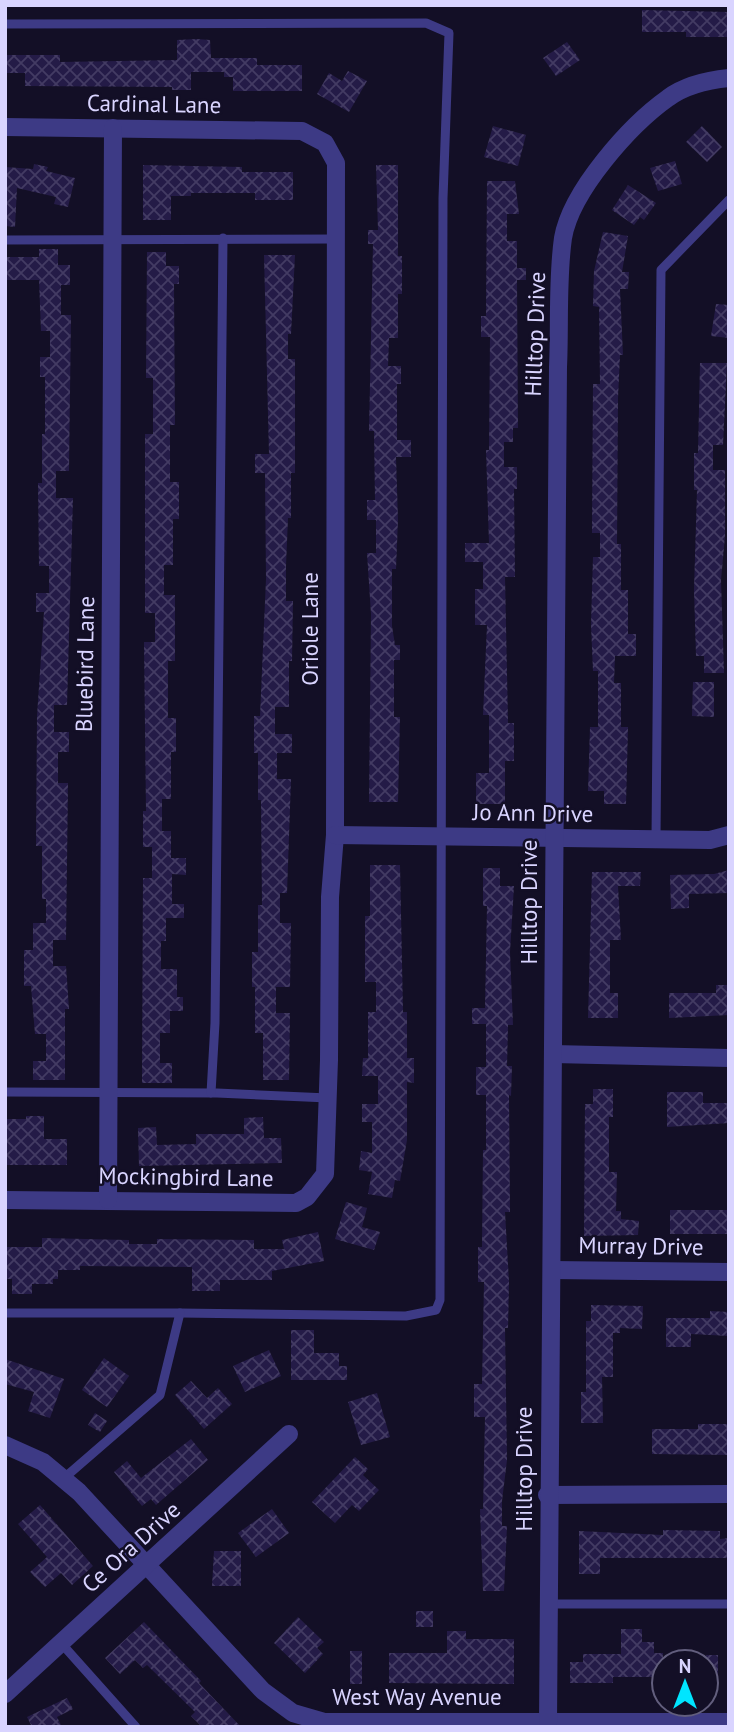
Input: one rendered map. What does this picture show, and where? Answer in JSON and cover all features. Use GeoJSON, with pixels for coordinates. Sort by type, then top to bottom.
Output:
{"type":"FeatureCollection","features":[{"type":"Feature","properties":{"kind":"street","name":"Hilltop Drive"},"geometry":{"type":"LineString","coordinates":[[548,1723],[547,1495],[552,1270],[558,368],[563,236],[580,196],[619,140],[669,96],[694,86],[729,78]]}},
{"type":"Feature","properties":{"kind":"street","name":"Cardinal Lane"},"geometry":{"type":"LineString","coordinates":[[5,127],[302,131]]}},
{"type":"Feature","properties":{"kind":"street","name":"Bluebird Lane"},"geometry":{"type":"LineString","coordinates":[[108,1200],[113,128]]}},
{"type":"Feature","properties":{"kind":"street","name":"Oriole Lane"},"geometry":{"type":"LineString","coordinates":[[302,131],[325,143],[336,163],[335,835],[330,897],[327,1145]]}},
{"type":"Feature","properties":{"kind":"street","name":"Jo Ann Drive"},"geometry":{"type":"LineString","coordinates":[[335,835],[710,840],[729,835]]}},
{"type":"Feature","properties":{"kind":"street"},"geometry":{"type":"LineString","coordinates":[[554,1054],[729,1058]]}},
{"type":"Feature","properties":{"kind":"street","name":"Mockingbird Lane"},"geometry":{"type":"LineString","coordinates":[[5,1200],[296,1203],[307,1197],[325,1174],[327,1145]]}},
{"type":"Feature","properties":{"kind":"street","name":"Murray Drive"},"geometry":{"type":"LineString","coordinates":[[552,1270],[729,1272]]}},
{"type":"Feature","properties":{"kind":"street","name":"Ce Ora Drive"},"geometry":{"type":"LineString","coordinates":[[5,1694],[148,1566],[289,1434]]}},
{"type":"Feature","properties":{"kind":"street","name":"West Way Avenue"},"geometry":{"type":"LineString","coordinates":[[5,1446],[43,1462],[63,1479],[148,1566],[263,1691],[293,1713],[324,1724],[729,1722]]}},
{"type":"Feature","properties":{"kind":"street"},"geometry":{"type":"LineString","coordinates":[[547,1495],[729,1494]]}},
{"type":"Feature","properties":{"kind":"lane"},"geometry":{"type":"LineString","coordinates":[[5,24],[426,23],[449,33],[443,198],[440,1300],[436,1310],[406,1316],[180,1312],[5,1313]]}},
{"type":"Feature","properties":{"kind":"lane"},"geometry":{"type":"LineString","coordinates":[[656,839],[661,270],[729,200]]}},
{"type":"Feature","properties":{"kind":"lane"},"geometry":{"type":"LineString","coordinates":[[211,1093],[216,954],[223,238]]}},
{"type":"Feature","properties":{"kind":"lane"},"geometry":{"type":"LineString","coordinates":[[5,240],[336,239]]}},
{"type":"Feature","properties":{"kind":"lane"},"geometry":{"type":"LineString","coordinates":[[5,1092],[211,1093],[328,1098]]}},
{"type":"Feature","properties":{"kind":"lane"},"geometry":{"type":"LineString","coordinates":[[63,1479],[160,1395],[180,1312]]}},
{"type":"Feature","properties":{"kind":"lane"},"geometry":{"type":"LineString","coordinates":[[548,1604],[729,1604]]}},
{"type":"Feature","properties":{"kind":"lane"},"geometry":{"type":"LineString","coordinates":[[61,1643],[136,1727]]}},
{"type":"Feature","properties":{"kind":"building"},"geometry":{"type":"Polygon","coordinates":[[[642,10],[729,12],[729,37],[686,37],[686,32],[642,32],[642,10]]]}},
{"type":"Feature","properties":{"kind":"building"},"geometry":{"type":"Polygon","coordinates":[[[177,40],[210,40],[211,58],[257,58],[257,65],[302,65],[302,91],[233,91],[233,77],[224,77],[224,72],[191,72],[191,90],[172,90],[172,87],[25,86],[25,73],[5,73],[5,55],[60,55],[60,62],[177,60],[177,40]]]}},
{"type":"Feature","properties":{"kind":"building"},"geometry":{"type":"Polygon","coordinates":[[[567,42],[580,60],[556,76],[543,58],[567,42]]]}},
{"type":"Feature","properties":{"kind":"building"},"geometry":{"type":"Polygon","coordinates":[[[348,71],[367,81],[349,112],[317,94],[329,73],[342,81],[348,71]]]}},
{"type":"Feature","properties":{"kind":"building"},"geometry":{"type":"Polygon","coordinates":[[[493,126],[526,135],[518,166],[484,157],[493,126]]]}},
{"type":"Feature","properties":{"kind":"building"},"geometry":{"type":"Polygon","coordinates":[[[702,126],[722,147],[707,162],[686,142],[702,126]]]}},
{"type":"Feature","properties":{"kind":"building"},"geometry":{"type":"Polygon","coordinates":[[[675,161],[682,184],[658,191],[650,168],[675,161]]]}},
{"type":"Feature","properties":{"kind":"building"},"geometry":{"type":"Polygon","coordinates":[[[34,164],[48,167],[46,171],[75,178],[68,207],[54,204],[56,197],[17,188],[15,227],[5,226],[5,167],[33,169],[34,164]]]}},
{"type":"Feature","properties":{"kind":"building"},"geometry":{"type":"Polygon","coordinates":[[[143,165],[242,167],[242,172],[293,172],[293,200],[255,200],[255,193],[191,193],[191,196],[171,196],[171,220],[143,220],[143,165]]]}},
{"type":"Feature","properties":{"kind":"building"},"geometry":{"type":"Polygon","coordinates":[[[376,165],[398,165],[398,256],[402,256],[402,294],[398,294],[398,338],[389,338],[388,366],[401,366],[401,384],[397,384],[397,440],[411,440],[411,457],[396,457],[398,520],[396,569],[392,569],[392,626],[395,645],[400,645],[400,660],[394,660],[394,717],[400,717],[398,802],[369,802],[371,614],[367,553],[376,553],[376,520],[367,520],[367,500],[375,500],[374,431],[369,431],[373,244],[368,244],[368,230],[378,230],[376,165]]]}},
{"type":"Feature","properties":{"kind":"building"},"geometry":{"type":"Polygon","coordinates":[[[487,181],[515,181],[519,214],[507,214],[507,241],[517,241],[517,268],[526,268],[526,280],[517,280],[518,428],[513,428],[513,442],[504,442],[504,467],[517,467],[517,489],[514,489],[515,577],[505,577],[508,723],[514,723],[514,761],[505,761],[505,804],[476,804],[476,773],[489,773],[489,715],[483,715],[487,625],[475,625],[475,589],[483,589],[483,562],[465,562],[465,543],[489,543],[486,450],[489,450],[490,337],[481,337],[481,316],[486,316],[487,181]]]}},
{"type":"Feature","properties":{"kind":"building"},"geometry":{"type":"Polygon","coordinates":[[[628,185],[656,203],[644,220],[640,217],[634,225],[612,210],[628,185]]]}},
{"type":"Feature","properties":{"kind":"building"},"geometry":{"type":"Polygon","coordinates":[[[603,232],[628,236],[622,272],[629,272],[628,289],[620,289],[623,355],[620,355],[618,398],[617,544],[621,544],[621,590],[628,590],[628,634],[636,634],[636,656],[615,656],[614,683],[621,683],[621,727],[628,727],[626,804],[604,804],[604,791],[588,791],[590,727],[598,727],[598,671],[593,671],[591,625],[593,557],[600,557],[600,533],[592,533],[593,384],[600,384],[599,307],[593,306],[594,271],[603,232]]]}},
{"type":"Feature","properties":{"kind":"building"},"geometry":{"type":"Polygon","coordinates":[[[39,249],[58,249],[58,265],[70,265],[70,285],[61,285],[61,315],[71,315],[69,471],[56,471],[56,498],[73,498],[67,705],[54,705],[54,732],[69,732],[69,752],[58,752],[58,783],[68,783],[66,940],[53,940],[53,966],[66,966],[69,1009],[65,1009],[65,1080],[33,1080],[33,1061],[46,1061],[46,1034],[35,1034],[31,986],[24,986],[24,950],[33,950],[33,923],[46,923],[46,899],[42,899],[42,846],[36,846],[37,716],[44,612],[36,612],[36,593],[49,593],[49,566],[39,566],[38,483],[42,483],[42,434],[45,434],[45,377],[40,377],[40,357],[50,357],[50,331],[41,331],[39,280],[6,280],[6,257],[39,257],[39,249]]]}},
{"type":"Feature","properties":{"kind":"building"},"geometry":{"type":"Polygon","coordinates":[[[147,252],[166,252],[166,266],[179,266],[179,284],[174,284],[175,425],[170,425],[170,482],[179,482],[179,519],[173,519],[173,565],[164,565],[164,595],[175,595],[175,661],[168,661],[168,718],[176,718],[176,752],[171,752],[171,799],[162,799],[162,831],[171,831],[171,858],[186,858],[186,875],[172,874],[172,904],[184,904],[184,918],[166,918],[166,941],[161,941],[161,969],[177,969],[177,997],[183,997],[183,1011],[170,1011],[170,1033],[160,1033],[160,1063],[172,1063],[172,1083],[142,1083],[143,878],[152,878],[152,847],[143,847],[143,811],[146,811],[144,642],[155,642],[155,613],[145,613],[145,434],[153,434],[153,378],[146,378],[147,252]]]}},
{"type":"Feature","properties":{"kind":"building"},"geometry":{"type":"Polygon","coordinates":[[[264,255],[295,255],[288,359],[295,359],[295,473],[291,473],[291,518],[288,518],[286,566],[286,601],[293,601],[292,661],[289,661],[289,707],[275,707],[275,734],[292,734],[292,753],[277,753],[277,779],[291,779],[287,893],[280,893],[280,923],[291,923],[290,987],[276,987],[276,1013],[290,1013],[289,1080],[263,1080],[263,1033],[255,1033],[255,987],[252,987],[252,952],[258,952],[258,905],[262,905],[261,800],[258,800],[258,753],[254,753],[254,716],[260,716],[266,579],[265,473],[255,473],[255,454],[269,454],[264,255]]]}},
{"type":"Feature","properties":{"kind":"building"},"geometry":{"type":"Polygon","coordinates":[[[716,304],[729,305],[729,338],[711,336],[716,304]]]}},
{"type":"Feature","properties":{"kind":"building"},"geometry":{"type":"Polygon","coordinates":[[[700,363],[727,363],[723,445],[713,445],[713,470],[725,470],[725,536],[721,580],[724,673],[704,673],[704,656],[696,656],[694,590],[697,490],[694,490],[694,453],[698,453],[700,363]]]}},
{"type":"Feature","properties":{"kind":"building"},"geometry":{"type":"Polygon","coordinates":[[[693,682],[714,682],[714,717],[692,716],[693,682]]]}},
{"type":"Feature","properties":{"kind":"building"},"geometry":{"type":"Polygon","coordinates":[[[370,865],[400,865],[403,1012],[407,1012],[407,1058],[414,1058],[414,1083],[407,1082],[407,1140],[400,1181],[395,1180],[392,1198],[368,1194],[372,1172],[359,1170],[361,1151],[372,1153],[372,1122],[362,1122],[362,1104],[378,1104],[378,1076],[362,1076],[363,1058],[368,1058],[368,1012],[376,1012],[376,982],[365,982],[365,916],[370,916],[370,865]]]}},
{"type":"Feature","properties":{"kind":"building"},"geometry":{"type":"Polygon","coordinates":[[[483,868],[500,868],[500,886],[514,886],[510,952],[513,1025],[508,1025],[507,1066],[512,1066],[511,1096],[509,1095],[510,1212],[505,1212],[509,1282],[508,1328],[505,1328],[507,1460],[502,1501],[502,1526],[507,1526],[504,1591],[483,1591],[480,1509],[483,1509],[485,1417],[474,1417],[474,1384],[482,1384],[484,1282],[478,1282],[478,1247],[482,1247],[483,1150],[486,1150],[486,1095],[476,1095],[476,1067],[486,1067],[486,1024],[472,1024],[472,1008],[485,1008],[487,906],[483,906],[483,868]]]}},
{"type":"Feature","properties":{"kind":"building"},"geometry":{"type":"Polygon","coordinates":[[[729,870],[729,893],[689,894],[689,908],[671,909],[670,875],[714,874],[729,870]]]}},
{"type":"Feature","properties":{"kind":"building"},"geometry":{"type":"Polygon","coordinates":[[[592,872],[641,872],[640,886],[618,886],[621,940],[610,940],[610,993],[618,993],[618,1018],[588,1018],[592,872]]]}},
{"type":"Feature","properties":{"kind":"building"},"geometry":{"type":"Polygon","coordinates":[[[716,985],[729,985],[729,1015],[669,1018],[669,993],[716,993],[716,985]]]}},
{"type":"Feature","properties":{"kind":"building"},"geometry":{"type":"Polygon","coordinates":[[[593,1089],[613,1089],[613,1117],[609,1117],[609,1172],[617,1172],[616,1211],[621,1211],[621,1219],[639,1221],[638,1235],[584,1236],[585,1104],[593,1104],[593,1089]]]}},
{"type":"Feature","properties":{"kind":"building"},"geometry":{"type":"Polygon","coordinates":[[[667,1092],[703,1092],[703,1103],[729,1103],[729,1123],[667,1127],[667,1092]]]}},
{"type":"Feature","properties":{"kind":"building"},"geometry":{"type":"Polygon","coordinates":[[[26,1116],[44,1116],[44,1139],[67,1139],[67,1165],[5,1165],[5,1119],[26,1119],[26,1116]]]}},
{"type":"Feature","properties":{"kind":"building"},"geometry":{"type":"Polygon","coordinates":[[[263,1117],[264,1138],[281,1138],[282,1163],[139,1166],[138,1128],[156,1127],[157,1145],[196,1144],[196,1134],[244,1134],[244,1118],[263,1117]]]}},
{"type":"Feature","properties":{"kind":"building"},"geometry":{"type":"Polygon","coordinates":[[[346,1202],[367,1208],[362,1227],[380,1232],[374,1250],[335,1239],[346,1202]]]}},
{"type":"Feature","properties":{"kind":"building"},"geometry":{"type":"Polygon","coordinates":[[[670,1210],[729,1210],[729,1234],[670,1234],[670,1210]]]}},
{"type":"Feature","properties":{"kind":"building"},"geometry":{"type":"Polygon","coordinates":[[[318,1232],[324,1261],[272,1271],[272,1280],[220,1280],[220,1291],[192,1291],[192,1267],[80,1266],[80,1270],[58,1270],[58,1279],[53,1279],[53,1284],[32,1284],[32,1294],[12,1294],[12,1279],[5,1279],[5,1247],[42,1247],[42,1238],[129,1240],[129,1244],[157,1244],[157,1239],[254,1240],[254,1249],[284,1249],[282,1240],[318,1232]]]}},
{"type":"Feature","properties":{"kind":"building"},"geometry":{"type":"Polygon","coordinates":[[[591,1305],[643,1306],[642,1329],[620,1328],[620,1333],[613,1333],[613,1377],[602,1377],[603,1423],[581,1423],[581,1392],[586,1392],[586,1321],[591,1321],[591,1305]]]}},
{"type":"Feature","properties":{"kind":"building"},"geometry":{"type":"Polygon","coordinates":[[[710,1311],[729,1312],[729,1336],[691,1334],[691,1347],[666,1347],[666,1318],[710,1318],[710,1311]]]}},
{"type":"Feature","properties":{"kind":"building"},"geometry":{"type":"Polygon","coordinates":[[[291,1330],[314,1330],[314,1353],[339,1353],[339,1366],[347,1366],[347,1380],[291,1380],[291,1330]]]}},
{"type":"Feature","properties":{"kind":"building"},"geometry":{"type":"Polygon","coordinates":[[[269,1350],[281,1376],[245,1392],[233,1366],[269,1350]]]}},
{"type":"Feature","properties":{"kind":"building"},"geometry":{"type":"Polygon","coordinates":[[[104,1358],[129,1376],[107,1407],[82,1390],[104,1358]]]}},
{"type":"Feature","properties":{"kind":"building"},"geometry":{"type":"Polygon","coordinates":[[[5,1359],[64,1379],[50,1418],[28,1411],[34,1392],[5,1384],[5,1359]]]}},
{"type":"Feature","properties":{"kind":"building"},"geometry":{"type":"Polygon","coordinates":[[[191,1381],[207,1398],[218,1388],[232,1404],[204,1429],[175,1395],[191,1381]]]}},
{"type":"Feature","properties":{"kind":"building"},"geometry":{"type":"Polygon","coordinates":[[[377,1393],[390,1437],[361,1445],[348,1402],[377,1393]]]}},
{"type":"Feature","properties":{"kind":"building"},"geometry":{"type":"Polygon","coordinates":[[[95,1413],[107,1421],[100,1432],[88,1425],[95,1413]]]}},
{"type":"Feature","properties":{"kind":"building"},"geometry":{"type":"Polygon","coordinates":[[[698,1424],[728,1424],[728,1455],[652,1454],[652,1429],[698,1429],[698,1424]]]}},
{"type":"Feature","properties":{"kind":"building"},"geometry":{"type":"Polygon","coordinates":[[[191,1439],[208,1460],[156,1505],[151,1499],[142,1506],[114,1472],[127,1461],[141,1478],[191,1439]]]}},
{"type":"Feature","properties":{"kind":"building"},"geometry":{"type":"Polygon","coordinates":[[[355,1457],[368,1469],[363,1475],[379,1490],[359,1511],[352,1505],[335,1523],[312,1502],[355,1457]]]}},
{"type":"Feature","properties":{"kind":"building"},"geometry":{"type":"Polygon","coordinates":[[[40,1505],[93,1566],[72,1585],[61,1573],[45,1587],[30,1572],[47,1557],[18,1524],[40,1505]]]}},
{"type":"Feature","properties":{"kind":"building"},"geometry":{"type":"Polygon","coordinates":[[[272,1509],[289,1533],[256,1557],[238,1533],[272,1509]]]}},
{"type":"Feature","properties":{"kind":"building"},"geometry":{"type":"Polygon","coordinates":[[[663,1530],[720,1531],[720,1539],[729,1538],[729,1558],[600,1558],[600,1574],[579,1574],[579,1531],[663,1535],[663,1530]]]}},
{"type":"Feature","properties":{"kind":"building"},"geometry":{"type":"Polygon","coordinates":[[[214,1551],[241,1551],[241,1586],[212,1586],[214,1551]]]}},
{"type":"Feature","properties":{"kind":"building"},"geometry":{"type":"Polygon","coordinates":[[[416,1611],[433,1611],[433,1627],[416,1627],[416,1611]]]}},
{"type":"Feature","properties":{"kind":"building"},"geometry":{"type":"Polygon","coordinates":[[[298,1617],[324,1642],[317,1648],[323,1654],[305,1673],[274,1643],[298,1617]]]}},
{"type":"Feature","properties":{"kind":"building"},"geometry":{"type":"Polygon","coordinates":[[[144,1622],[241,1727],[202,1727],[191,1716],[195,1712],[147,1665],[143,1668],[135,1660],[120,1674],[105,1658],[144,1622]]]}},
{"type":"Feature","properties":{"kind":"building"},"geometry":{"type":"Polygon","coordinates":[[[621,1629],[642,1629],[642,1642],[654,1642],[654,1648],[650,1648],[650,1677],[613,1677],[613,1683],[570,1683],[570,1662],[583,1662],[583,1654],[621,1654],[621,1629]]]}},
{"type":"Feature","properties":{"kind":"building"},"geometry":{"type":"Polygon","coordinates":[[[447,1631],[466,1631],[466,1639],[514,1639],[514,1684],[389,1683],[389,1653],[447,1653],[447,1631]]]}},
{"type":"Feature","properties":{"kind":"building"},"geometry":{"type":"Polygon","coordinates":[[[350,1651],[362,1651],[362,1684],[350,1684],[350,1651]]]}},
{"type":"Feature","properties":{"kind":"building"},"geometry":{"type":"Polygon","coordinates":[[[67,1698],[73,1709],[57,1717],[62,1727],[32,1727],[27,1717],[67,1698]]]}}]}
